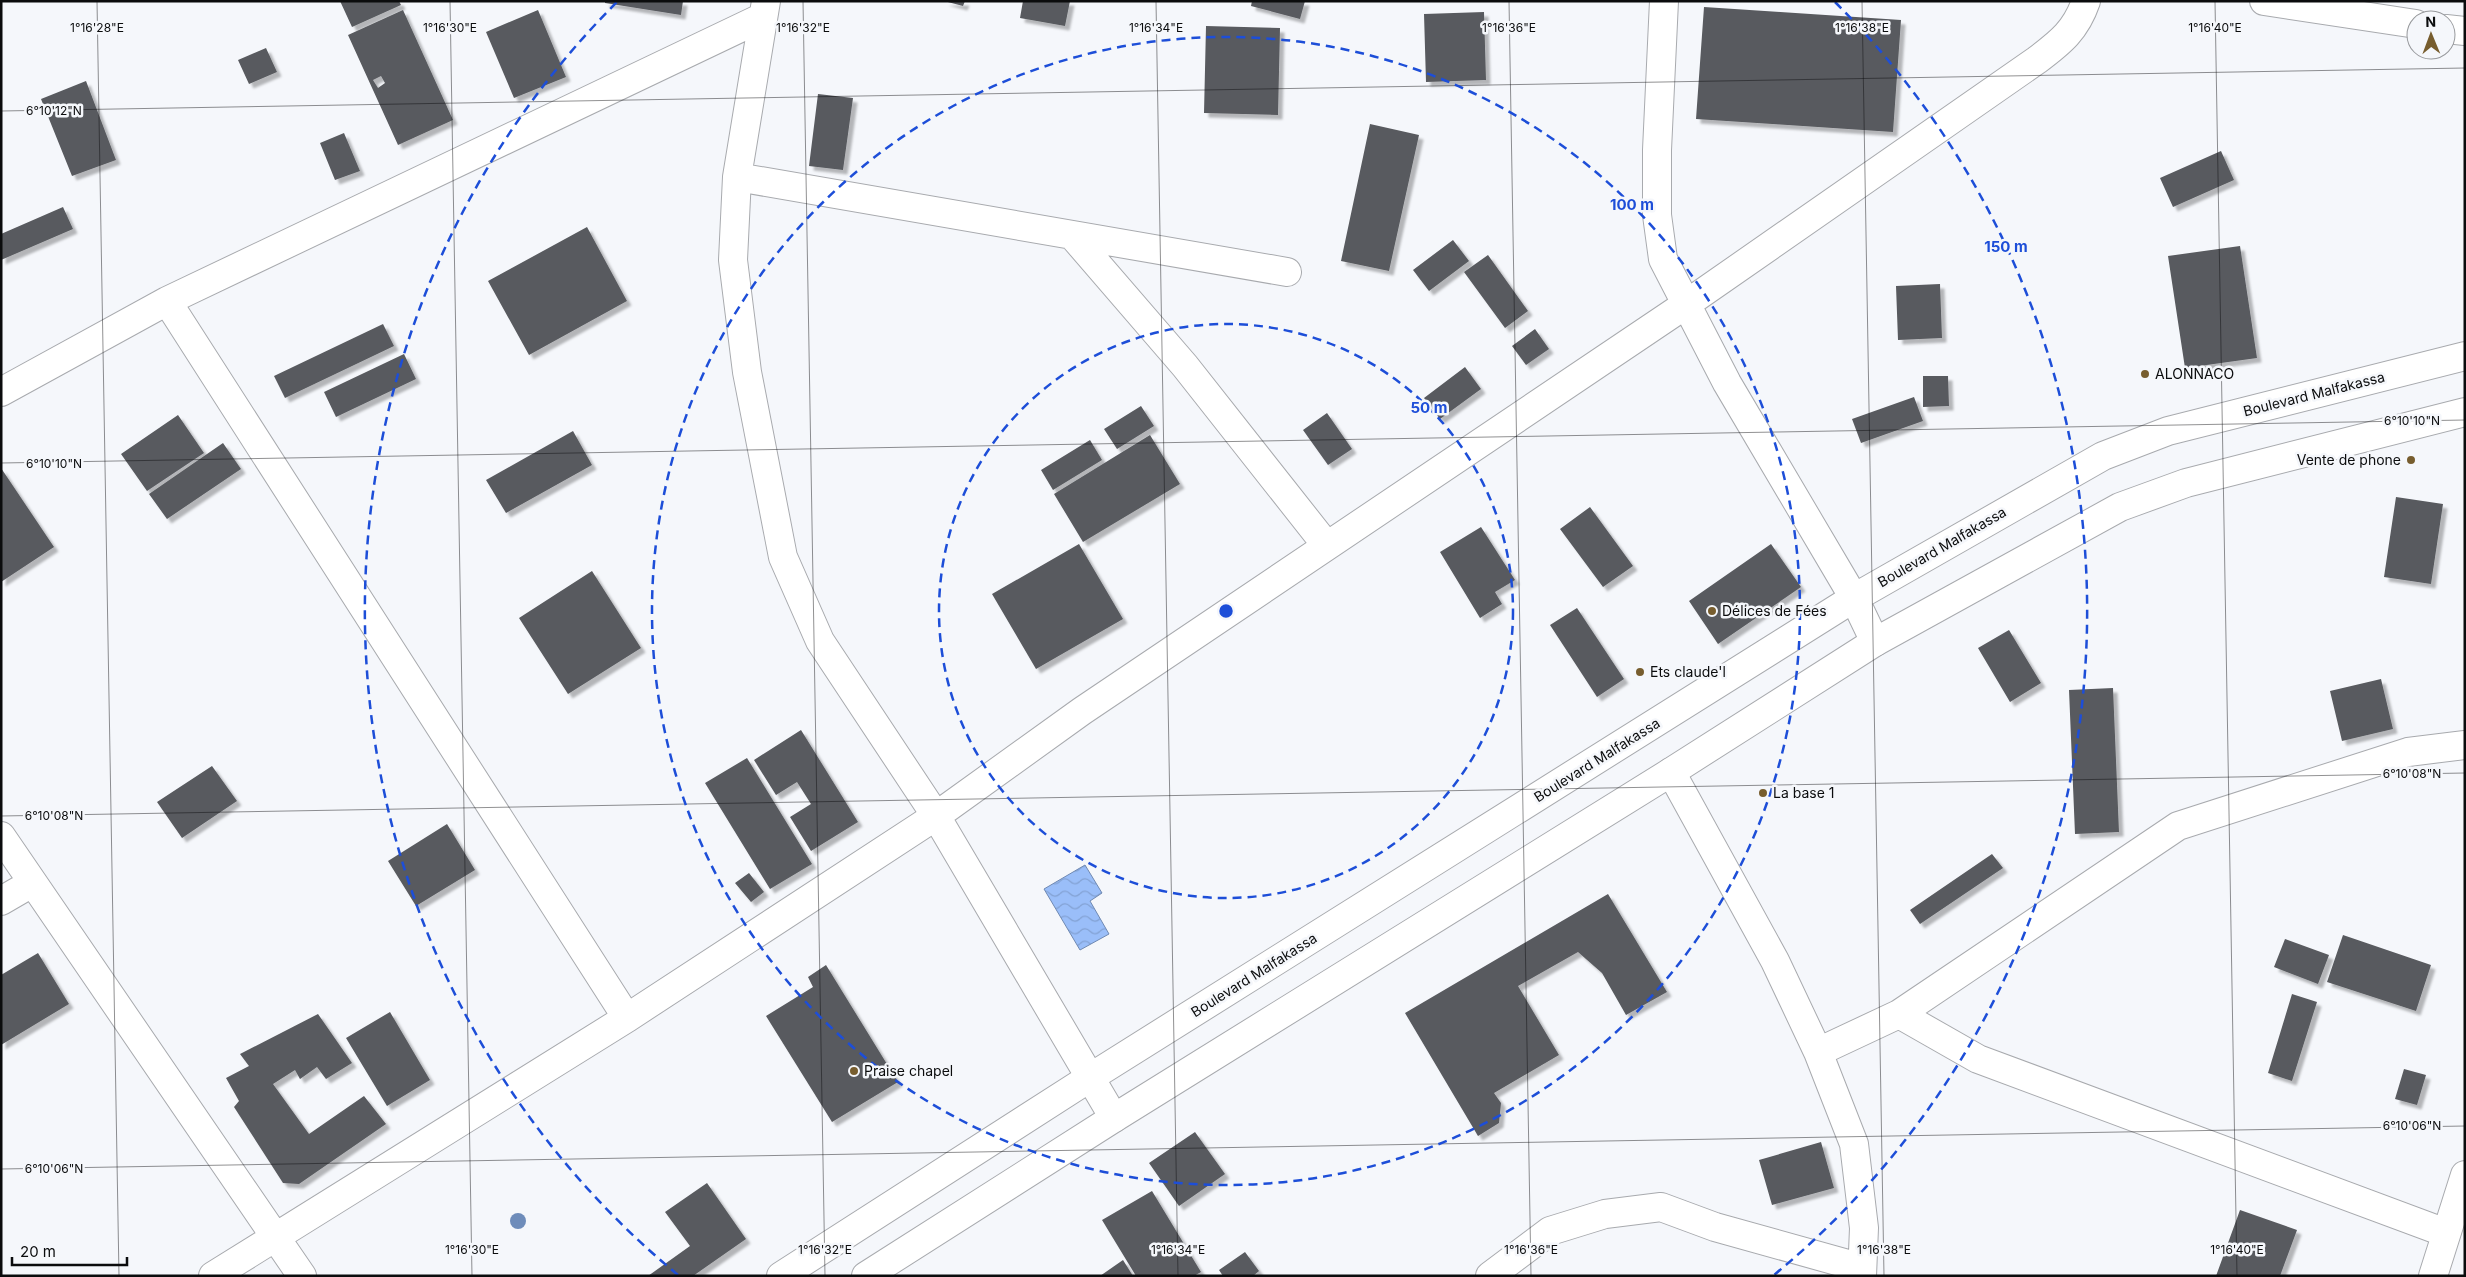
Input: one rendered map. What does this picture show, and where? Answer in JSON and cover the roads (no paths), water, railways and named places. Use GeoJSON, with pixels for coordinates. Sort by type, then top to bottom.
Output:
{"type":"FeatureCollection","features":[{"type":"Feature","properties":{"kind":"street"},"geometry":{"type":"LineString","coordinates":[[1664,1],[1656,150],[1657,215],[1664,260],[1685,306],[1727,383],[1854,598],[1875,642]]}},
{"type":"Feature","properties":{"kind":"street"},"geometry":{"type":"LineString","coordinates":[[213,1276],[627,1018],[936,816],[1082,711],[1685,306],[2037,60],[2068,33],[2079,20],[2086,1]]}},
{"type":"Feature","properties":{"kind":"street"},"geometry":{"type":"LineString","coordinates":[[2264,1],[2406,22]]}},
{"type":"Feature","properties":{"kind":"street"},"geometry":{"type":"LineString","coordinates":[[764,9],[737,177],[733,260],[747,372],[783,557],[820,641],[936,816],[1114,1118]]}},
{"type":"Feature","properties":{"kind":"street"},"geometry":{"type":"LineString","coordinates":[[1,392],[168,302],[764,9]]}},
{"type":"Feature","properties":{"kind":"street"},"geometry":{"type":"LineString","coordinates":[[737,177],[1287,272]]}},
{"type":"Feature","properties":{"kind":"street"},"geometry":{"type":"LineString","coordinates":[[1072,235],[1185,366],[1327,546]]}},
{"type":"Feature","properties":{"kind":"street"},"geometry":{"type":"LineString","coordinates":[[168,302],[627,1018]]}},
{"type":"Feature","properties":{"kind":"street","name":"Boulevard Malfakassa"},"geometry":{"type":"LineString","coordinates":[[781,1276],[1091,1077],[1854,598],[1994,516],[2111,453],[2168,431],[2465,356]]}},
{"type":"Feature","properties":{"kind":"street"},"geometry":{"type":"LineString","coordinates":[[866,1276],[1114,1118],[1671,772],[1875,642],[2120,507],[2186,483],[2465,412]]}},
{"type":"Feature","properties":{"kind":"street"},"geometry":{"type":"LineString","coordinates":[[1818,1052],[1899,1014],[2178,826],[2408,752],[2465,745]]}},
{"type":"Feature","properties":{"kind":"street"},"geometry":{"type":"LineString","coordinates":[[1490,1276],[1550,1231],[1605,1214],[1661,1207],[1715,1227],[1862,1272],[1864,1228],[1854,1144],[1818,1052],[1775,962],[1671,772]]}},
{"type":"Feature","properties":{"kind":"street"},"geometry":{"type":"LineString","coordinates":[[1,836],[302,1276]]}},
{"type":"Feature","properties":{"kind":"street"},"geometry":{"type":"LineString","coordinates":[[1,901],[32,883]]}},
{"type":"Feature","properties":{"kind":"street"},"geometry":{"type":"LineString","coordinates":[[1899,1014],[1978,1059],[2446,1233]]}},
{"type":"Feature","properties":{"kind":"street"},"geometry":{"type":"LineString","coordinates":[[2433,1276],[2465,1175]]}},
{"type":"Feature","properties":{"kind":"water"},"geometry":{"type":"Polygon","coordinates":[[[1085,865],[1102,893],[1090,901],[1109,934],[1080,950],[1044,889],[1085,865]]]}},
{"type":"Feature","properties":{"kind":"place","name":"ALONNACO"},"geometry":{"type":"Point","coordinates":[2145,374]}},
{"type":"Feature","properties":{"kind":"place","name":"Vente de phone"},"geometry":{"type":"Point","coordinates":[2411,460]}},
{"type":"Feature","properties":{"kind":"place","name":"Délices de Fées"},"geometry":{"type":"Point","coordinates":[1712,611]}},
{"type":"Feature","properties":{"kind":"place","name":"Ets claude'l"},"geometry":{"type":"Point","coordinates":[1640,672]}},
{"type":"Feature","properties":{"kind":"place","name":"La base 1"},"geometry":{"type":"Point","coordinates":[1763,793]}},
{"type":"Feature","properties":{"kind":"place","name":"Praise chapel"},"geometry":{"type":"Point","coordinates":[854,1071]}}]}
